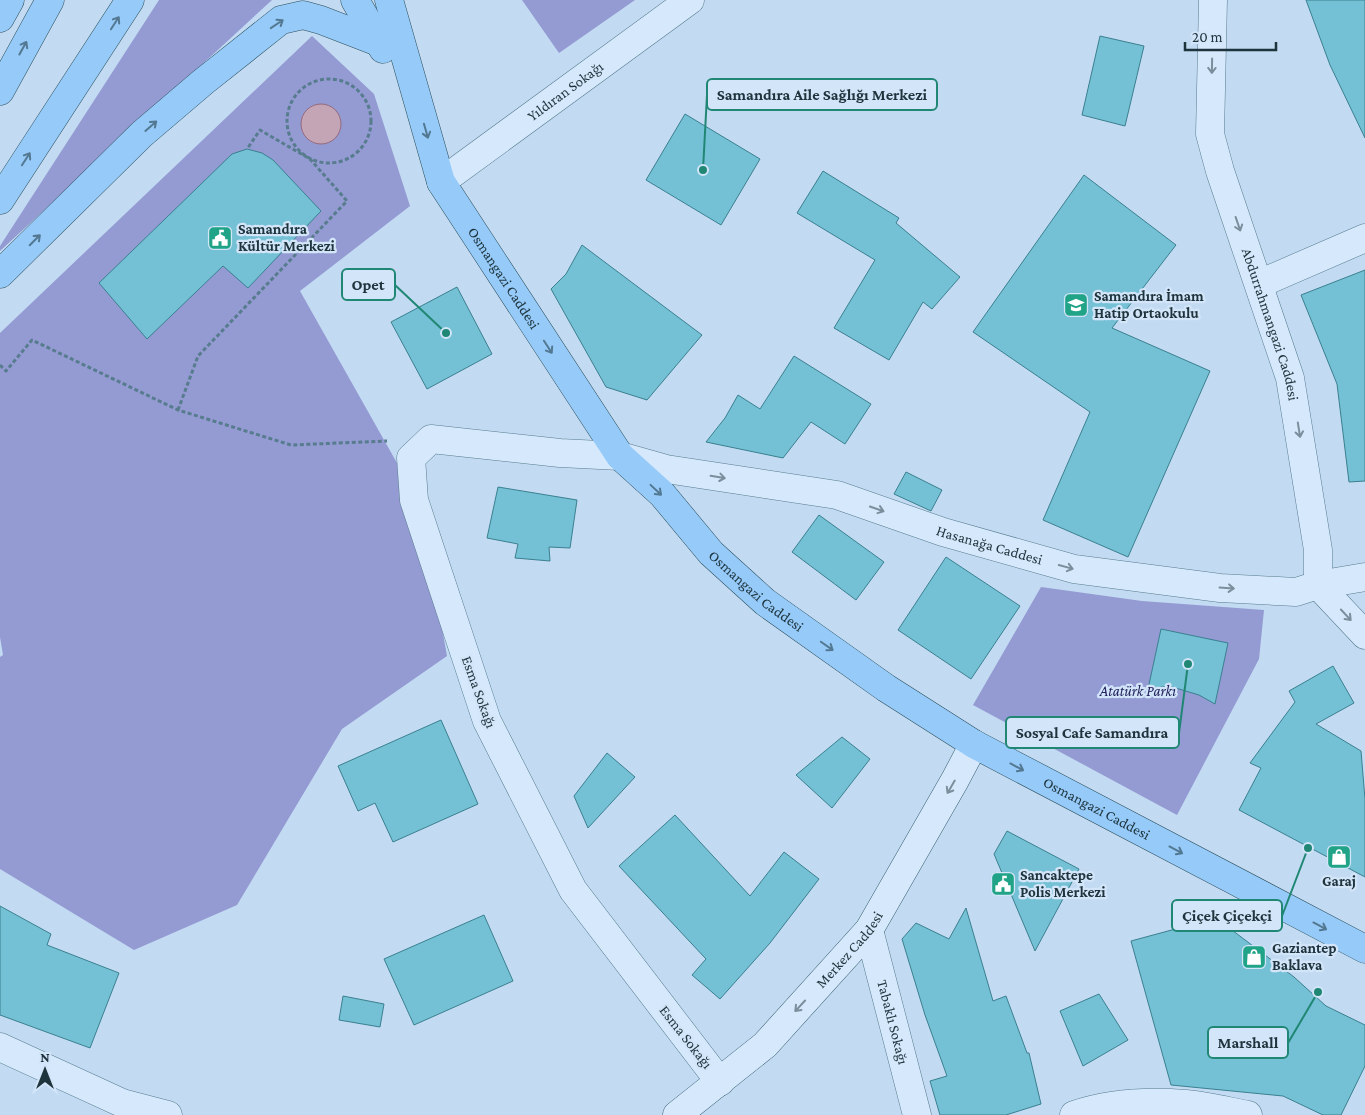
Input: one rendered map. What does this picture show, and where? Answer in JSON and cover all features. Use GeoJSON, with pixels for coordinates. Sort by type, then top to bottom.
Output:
{"type":"FeatureCollection","features":[{"type":"Feature","properties":{"kind":"main road"},"geometry":{"type":"LineString","coordinates":[[0,18],[10,0]]}},
{"type":"Feature","properties":{"kind":"main road"},"geometry":{"type":"LineString","coordinates":[[0,91],[50,0]]}},
{"type":"Feature","properties":{"kind":"main road"},"geometry":{"type":"LineString","coordinates":[[0,200],[130,0]]}},
{"type":"Feature","properties":{"kind":"main road"},"geometry":{"type":"LineString","coordinates":[[355,0],[378,42],[414,90]]}},
{"type":"Feature","properties":{"kind":"main road","name":"Osmangazi Caddesi"},"geometry":{"type":"LineString","coordinates":[[389,0],[441,182],[620,456],[662,494],[712,553],[765,602],[886,688],[974,744],[1365,949]]}},
{"type":"Feature","properties":{"kind":"main road"},"geometry":{"type":"LineString","coordinates":[[0,274],[142,134],[203,82],[282,20],[303,15],[378,42]]}},
{"type":"Feature","properties":{"kind":"street","name":"Yıldıran Sokağı"},"geometry":{"type":"LineString","coordinates":[[441,182],[690,0]]}},
{"type":"Feature","properties":{"kind":"street","name":"Abdurrahmangazi Caddesi"},"geometry":{"type":"LineString","coordinates":[[1213,0],[1210,134],[1220,171],[1290,378],[1318,550],[1318,585]]}},
{"type":"Feature","properties":{"kind":"street"},"geometry":{"type":"LineString","coordinates":[[1259,284],[1365,238]]}},
{"type":"Feature","properties":{"kind":"street"},"geometry":{"type":"LineString","coordinates":[[431,439],[560,453],[620,456]]}},
{"type":"Feature","properties":{"kind":"street","name":"Esma Sokağı"},"geometry":{"type":"LineString","coordinates":[[431,439],[411,458],[414,500],[488,721],[573,890],[720,1082]]}},
{"type":"Feature","properties":{"kind":"street","name":"Hasanağa Caddesi"},"geometry":{"type":"LineString","coordinates":[[620,456],[666,470],[837,495],[943,532],[1074,569],[1220,588],[1296,592],[1318,585],[1365,577]]}},
{"type":"Feature","properties":{"kind":"street"},"geometry":{"type":"LineString","coordinates":[[1318,585],[1365,635]]}},
{"type":"Feature","properties":{"kind":"street","name":"Merkez Caddesi"},"geometry":{"type":"LineString","coordinates":[[677,1115],[765,1045],[869,930],[974,744]]}},
{"type":"Feature","properties":{"kind":"street","name":"Tabaklı Sokağı"},"geometry":{"type":"LineString","coordinates":[[869,930],[917,1115]]}},
{"type":"Feature","properties":{"kind":"street"},"geometry":{"type":"LineString","coordinates":[[0,1047],[119,1109],[168,1115]]}},
{"type":"Feature","properties":{"kind":"street"},"geometry":{"type":"LineString","coordinates":[[1074,1115],[1112,1106],[1142,1103],[1186,1104],[1248,1115]]}},
{"type":"Feature","properties":{"kind":"path"},"geometry":{"type":"LineString","coordinates":[[178,410],[198,356],[347,201],[310,159],[298,150],[290,139],[286,125],[288,110],[294,97],[304,86],[317,80],[332,78],[346,81],[358,89],[367,100],[371,112],[372,126],[368,139],[361,150],[350,158],[337,163],[323,163],[310,159],[260,130],[247,150]]}},
{"type":"Feature","properties":{"kind":"path"},"geometry":{"type":"LineString","coordinates":[[0,365],[6,371],[32,340],[178,410],[291,445],[431,439]]}},
{"type":"Feature","properties":{"kind":"green space"},"geometry":{"type":"Polygon","coordinates":[[[159,0],[272,0],[0,251],[0,246],[159,0]]]}},
{"type":"Feature","properties":{"kind":"green space"},"geometry":{"type":"Polygon","coordinates":[[[522,0],[635,0],[559,53],[522,0]]]}},
{"type":"Feature","properties":{"kind":"green space"},"geometry":{"type":"Polygon","coordinates":[[[312,36],[374,94],[410,206],[300,291],[419,502],[447,656],[342,729],[237,905],[134,950],[0,869],[0,657],[3,655],[0,637],[0,333],[312,36]]]}},
{"type":"Feature","properties":{"kind":"green space","name":"Atatürk Parkı"},"geometry":{"type":"Polygon","coordinates":[[[1041,587],[1142,601],[1264,610],[1259,659],[1177,815],[973,705],[1041,587]]]}},
{"type":"Feature","properties":{"kind":"shaded area"},"geometry":{"type":"Polygon","coordinates":[[[325,104],[332,107],[338,113],[341,124],[340,132],[332,141],[325,144],[317,144],[310,141],[302,132],[301,120],[304,113],[313,105],[325,104]]]}},
{"type":"Feature","properties":{"kind":"building"},"geometry":{"type":"Polygon","coordinates":[[[1306,0],[1365,0],[1365,138],[1330,65],[1306,0]]]}},
{"type":"Feature","properties":{"kind":"building"},"geometry":{"type":"Polygon","coordinates":[[[1100,36],[1144,46],[1125,126],[1082,115],[1100,36]]]}},
{"type":"Feature","properties":{"kind":"building"},"geometry":{"type":"Polygon","coordinates":[[[685,114],[760,159],[721,225],[646,180],[685,114]]]}},
{"type":"Feature","properties":{"kind":"building","name":"Samandıra Kültür Merkezi"},"geometry":{"type":"Polygon","coordinates":[[[247,149],[262,153],[273,160],[321,211],[248,288],[223,266],[147,339],[99,283],[232,154],[247,149]]]}},
{"type":"Feature","properties":{"kind":"building"},"geometry":{"type":"Polygon","coordinates":[[[823,171],[899,218],[896,223],[960,277],[932,309],[923,302],[889,360],[834,328],[875,260],[797,213],[823,171]]]}},
{"type":"Feature","properties":{"kind":"building"},"geometry":{"type":"Polygon","coordinates":[[[1084,175],[1176,245],[1112,328],[1210,371],[1128,557],[1043,520],[1090,412],[973,332],[1084,175]]]}},
{"type":"Feature","properties":{"kind":"building"},"geometry":{"type":"Polygon","coordinates":[[[582,245],[702,335],[647,400],[606,387],[551,289],[566,274],[582,245]]]}},
{"type":"Feature","properties":{"kind":"building"},"geometry":{"type":"Polygon","coordinates":[[[1365,270],[1365,481],[1349,482],[1337,384],[1301,295],[1365,270]]]}},
{"type":"Feature","properties":{"kind":"building"},"geometry":{"type":"Polygon","coordinates":[[[457,287],[492,354],[427,389],[391,322],[457,287]]]}},
{"type":"Feature","properties":{"kind":"building"},"geometry":{"type":"Polygon","coordinates":[[[794,356],[871,404],[845,444],[811,422],[783,458],[706,442],[725,418],[738,395],[760,409],[794,356]]]}},
{"type":"Feature","properties":{"kind":"building"},"geometry":{"type":"Polygon","coordinates":[[[906,472],[942,490],[931,511],[894,494],[906,472]]]}},
{"type":"Feature","properties":{"kind":"building"},"geometry":{"type":"Polygon","coordinates":[[[498,487],[577,500],[570,548],[549,547],[550,561],[515,558],[518,544],[487,538],[498,487]]]}},
{"type":"Feature","properties":{"kind":"building"},"geometry":{"type":"Polygon","coordinates":[[[819,515],[884,562],[856,600],[792,552],[819,515]]]}},
{"type":"Feature","properties":{"kind":"building"},"geometry":{"type":"Polygon","coordinates":[[[946,557],[1020,606],[971,679],[898,630],[946,557]]]}},
{"type":"Feature","properties":{"kind":"building"},"geometry":{"type":"Polygon","coordinates":[[[1161,629],[1228,643],[1215,704],[1199,695],[1169,686],[1148,689],[1161,629]]]}},
{"type":"Feature","properties":{"kind":"building"},"geometry":{"type":"Polygon","coordinates":[[[1333,666],[1354,703],[1316,724],[1361,751],[1365,799],[1365,877],[1239,810],[1261,768],[1250,763],[1295,702],[1289,691],[1333,666]]]}},
{"type":"Feature","properties":{"kind":"building"},"geometry":{"type":"Polygon","coordinates":[[[441,720],[478,804],[393,842],[375,803],[358,811],[338,766],[441,720]]]}},
{"type":"Feature","properties":{"kind":"building"},"geometry":{"type":"Polygon","coordinates":[[[842,737],[870,759],[832,808],[796,775],[842,737]]]}},
{"type":"Feature","properties":{"kind":"building"},"geometry":{"type":"Polygon","coordinates":[[[607,753],[635,777],[588,828],[574,796],[607,753]]]}},
{"type":"Feature","properties":{"kind":"building"},"geometry":{"type":"Polygon","coordinates":[[[675,815],[750,896],[784,852],[819,879],[770,943],[720,999],[692,975],[706,959],[619,866],[675,815]]]}},
{"type":"Feature","properties":{"kind":"building"},"geometry":{"type":"Polygon","coordinates":[[[1007,831],[1079,869],[1035,951],[994,854],[1007,831]]]}},
{"type":"Feature","properties":{"kind":"building"},"geometry":{"type":"Polygon","coordinates":[[[0,906],[51,934],[47,945],[119,973],[90,1048],[0,1015],[0,906]]]}},
{"type":"Feature","properties":{"kind":"building"},"geometry":{"type":"Polygon","coordinates":[[[966,908],[993,1001],[1006,996],[1027,1053],[1029,1053],[1041,1104],[1006,1115],[940,1115],[930,1081],[947,1076],[925,1015],[902,939],[916,923],[949,939],[966,908]]]}},
{"type":"Feature","properties":{"kind":"building"},"geometry":{"type":"Polygon","coordinates":[[[484,915],[513,981],[414,1025],[384,959],[484,915]]]}},
{"type":"Feature","properties":{"kind":"building"},"geometry":{"type":"Polygon","coordinates":[[[1216,918],[1294,977],[1326,1006],[1365,1025],[1365,1066],[1341,1115],[1323,1115],[1283,1096],[1171,1085],[1131,941],[1216,918]]]}},
{"type":"Feature","properties":{"kind":"building"},"geometry":{"type":"Polygon","coordinates":[[[1099,994],[1128,1040],[1083,1066],[1060,1011],[1099,994]]]}},
{"type":"Feature","properties":{"kind":"building"},"geometry":{"type":"Polygon","coordinates":[[[343,996],[384,1004],[380,1027],[339,1020],[343,996]]]}},
{"type":"Feature","properties":{"kind":"place","name":"Samandıra Aile Sağlığı Merkezi"},"geometry":{"type":"Point","coordinates":[703,170]}},
{"type":"Feature","properties":{"kind":"place","name":"Samandıra Kültür Merkezi"},"geometry":{"type":"Point","coordinates":[220,238]}},
{"type":"Feature","properties":{"kind":"place","name":"Samandıra İmam Hatip Ortaokulu"},"geometry":{"type":"Point","coordinates":[1076,305]}},
{"type":"Feature","properties":{"kind":"place","name":"Opet"},"geometry":{"type":"Point","coordinates":[446,333]}},
{"type":"Feature","properties":{"kind":"place","name":"Sosyal Cafe Samandıra"},"geometry":{"type":"Point","coordinates":[1188,664]}},
{"type":"Feature","properties":{"kind":"place","name":"Çiçek Çiçekçi"},"geometry":{"type":"Point","coordinates":[1308,848]}},
{"type":"Feature","properties":{"kind":"place","name":"Garaj"},"geometry":{"type":"Point","coordinates":[1339,857]}},
{"type":"Feature","properties":{"kind":"place","name":"Sancaktepe Polis Merkezi"},"geometry":{"type":"Point","coordinates":[1003,884]}},
{"type":"Feature","properties":{"kind":"place","name":"Gaziantep Baklava"},"geometry":{"type":"Point","coordinates":[1254,957]}},
{"type":"Feature","properties":{"kind":"place","name":"Marshall"},"geometry":{"type":"Point","coordinates":[1318,992]}}]}
